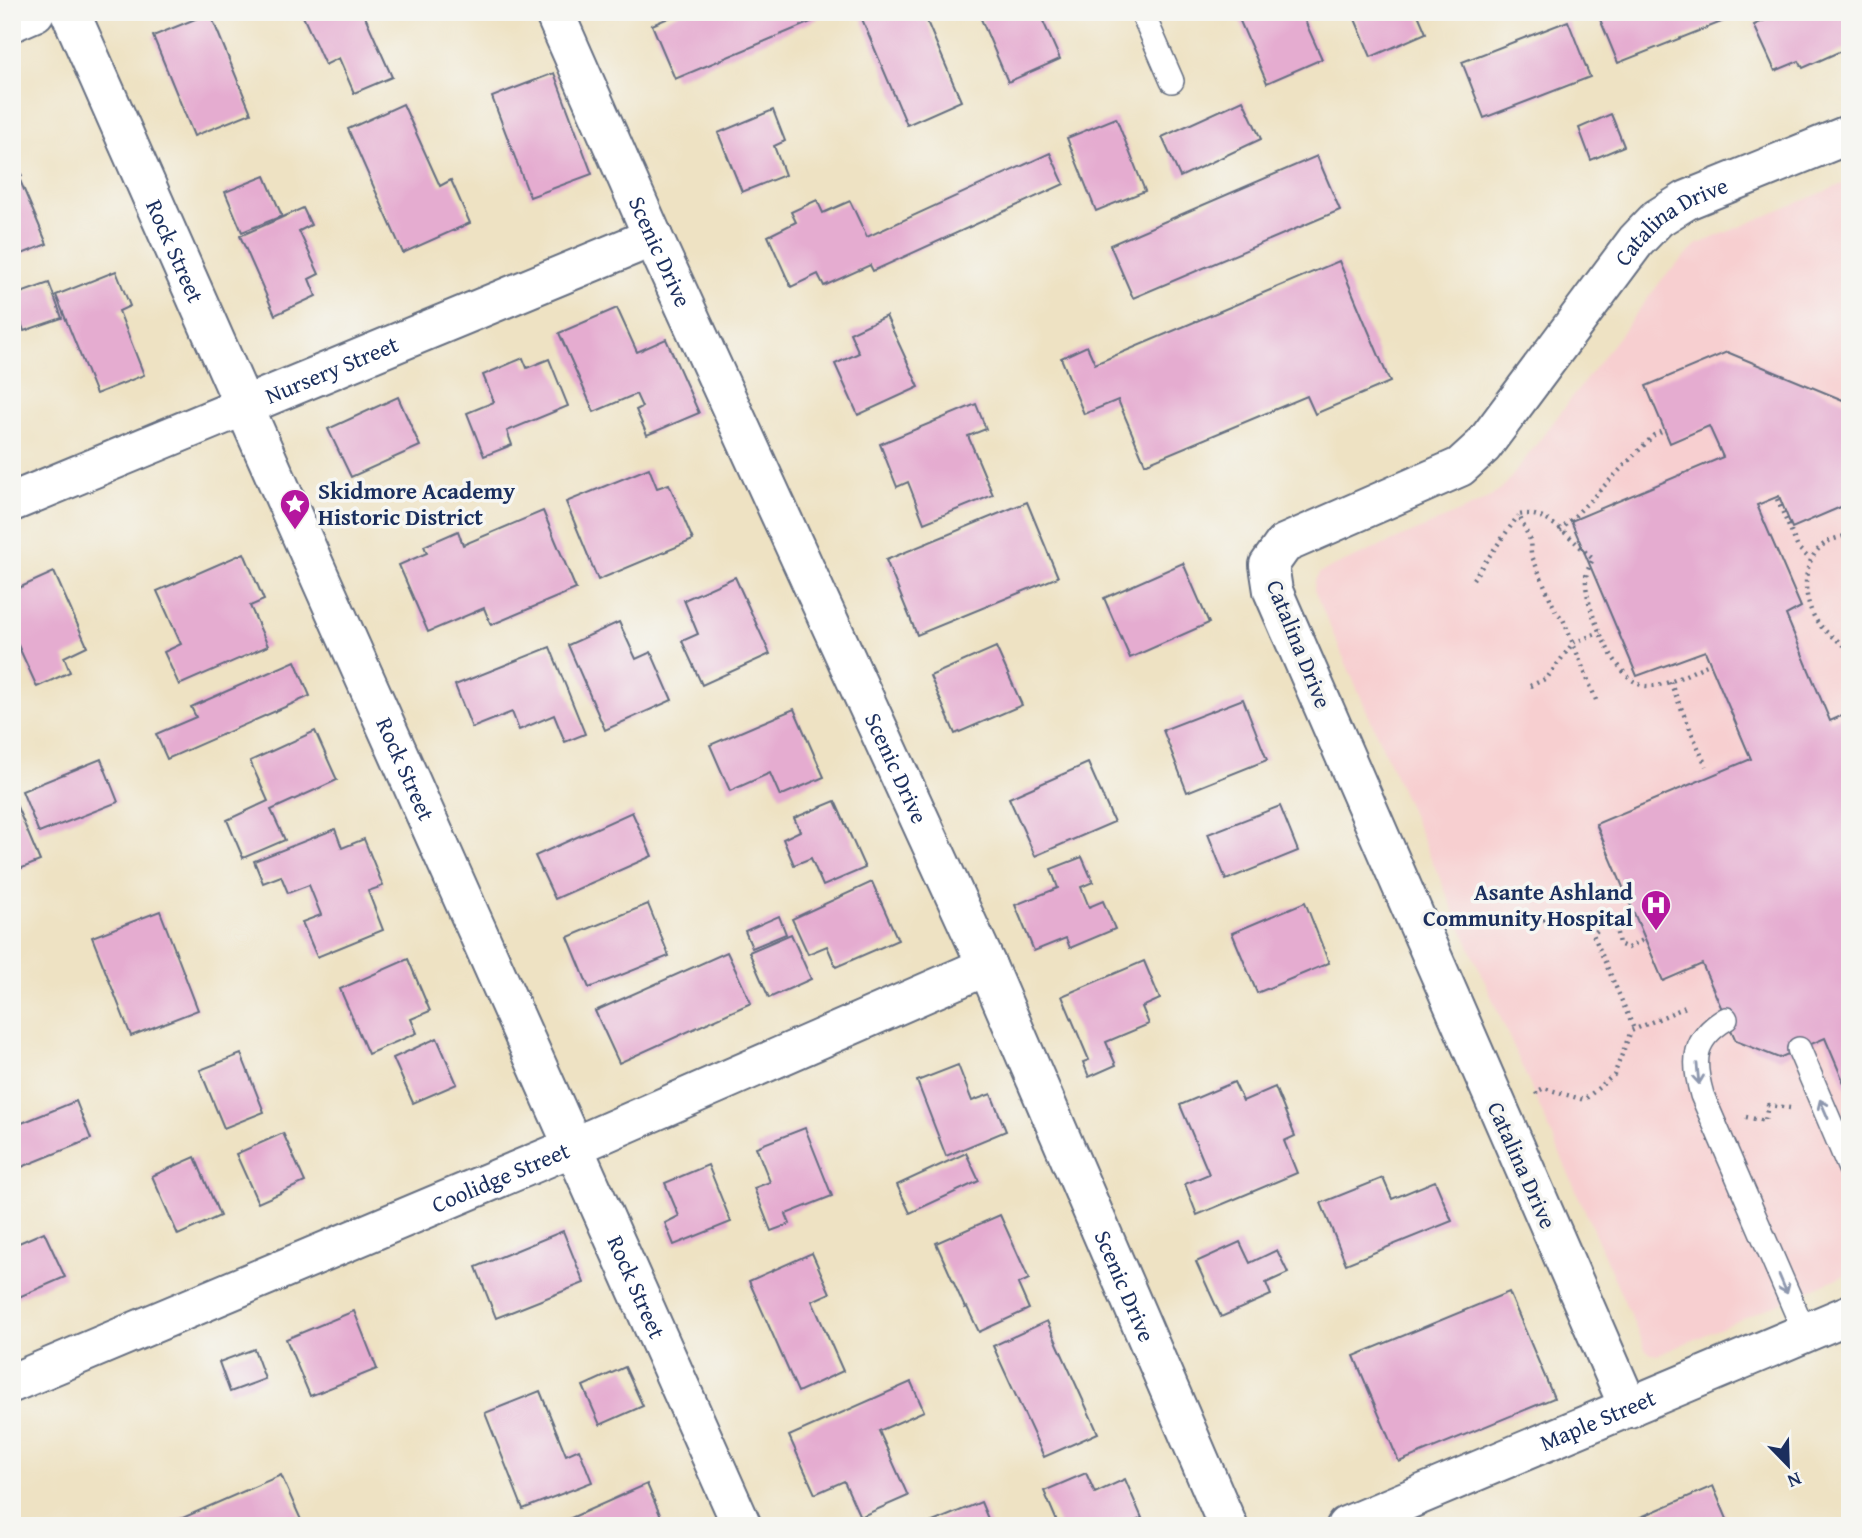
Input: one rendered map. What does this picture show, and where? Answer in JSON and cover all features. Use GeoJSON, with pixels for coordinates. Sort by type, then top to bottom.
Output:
{"type":"FeatureCollection","features":[{"type":"Feature","properties":{"kind":"street"},"geometry":{"type":"LineString","coordinates":[[12,22],[35,12]]}},
{"type":"Feature","properties":{"kind":"street","name":"Rock Street"},"geometry":{"type":"LineString","coordinates":[[70,12],[242,406],[575,1146],[742,1526]]}},
{"type":"Feature","properties":{"kind":"street","name":"Scenic Drive"},"geometry":{"type":"LineString","coordinates":[[554,12],[653,237],[988,965],[1228,1526]]}},
{"type":"Feature","properties":{"kind":"street","name":"Catalina Drive"},"geometry":{"type":"LineString","coordinates":[[1629,1408],[1273,591],[1269,565],[1284,544],[1460,467],[1483,446],[1636,240],[1658,218],[1687,200],[1850,134]]}},
{"type":"Feature","properties":{"kind":"street","name":"Nursery Street"},"geometry":{"type":"LineString","coordinates":[[12,502],[653,237]]}},
{"type":"Feature","properties":{"kind":"street","name":"Coolidge Street"},"geometry":{"type":"LineString","coordinates":[[12,1383],[575,1146],[988,965]]}},
{"type":"Feature","properties":{"kind":"street","name":"Maple Street"},"geometry":{"type":"LineString","coordinates":[[1346,1526],[1850,1314]]}},
{"type":"Feature","properties":{"kind":"lane"},"geometry":{"type":"LineString","coordinates":[[1142,12],[1172,81]]}},
{"type":"Feature","properties":{"kind":"lane"},"geometry":{"type":"LineString","coordinates":[[1726,1019],[1709,1029],[1698,1047],[1696,1074],[1702,1095],[1805,1333]]}},
{"type":"Feature","properties":{"kind":"lane"},"geometry":{"type":"LineString","coordinates":[[1799,1049],[1850,1168]]}},
{"type":"Feature","properties":{"kind":"path"},"geometry":{"type":"LineString","coordinates":[[1560,531],[1654,435],[1665,430]]}},
{"type":"Feature","properties":{"kind":"path"},"geometry":{"type":"LineString","coordinates":[[1777,499],[1798,548],[1810,559]]}},
{"type":"Feature","properties":{"kind":"path"},"geometry":{"type":"LineString","coordinates":[[1519,515],[1530,540],[1531,554],[1556,612],[1563,619],[1596,700]]}},
{"type":"Feature","properties":{"kind":"path"},"geometry":{"type":"LineString","coordinates":[[1473,579],[1519,515],[1539,515],[1593,559],[1586,576],[1586,589],[1600,632],[1624,673],[1635,683],[1648,686],[1670,682],[1707,665]]}},
{"type":"Feature","properties":{"kind":"path"},"geometry":{"type":"LineString","coordinates":[[1850,534],[1828,542],[1810,559],[1805,580],[1816,620],[1850,649]]}},
{"type":"Feature","properties":{"kind":"path"},"geometry":{"type":"LineString","coordinates":[[1530,686],[1547,678],[1573,643],[1600,632]]}},
{"type":"Feature","properties":{"kind":"path"},"geometry":{"type":"LineString","coordinates":[[1670,682],[1706,766]]}},
{"type":"Feature","properties":{"kind":"path"},"geometry":{"type":"LineString","coordinates":[[1530,926],[1556,914],[1570,912],[1606,923]]}},
{"type":"Feature","properties":{"kind":"path"},"geometry":{"type":"LineString","coordinates":[[1634,1029],[1593,934],[1611,920],[1615,923],[1619,944],[1628,947],[1643,940]]}},
{"type":"Feature","properties":{"kind":"path"},"geometry":{"type":"LineString","coordinates":[[1539,1100],[1536,1092],[1544,1088],[1584,1100],[1614,1075],[1631,1031],[1692,1004]]}},
{"type":"Feature","properties":{"kind":"path"},"geometry":{"type":"LineString","coordinates":[[1713,1121],[1731,1113],[1765,1121],[1768,1105],[1808,1112],[1826,1112]]}},
{"type":"Feature","properties":{"kind":"shaded area","name":"Asante Ashland Community Hospital"},"geometry":{"type":"Polygon","coordinates":[[[1850,181],[1850,1273],[1658,1355],[1651,1354],[1645,1349],[1314,590],[1315,581],[1319,573],[1473,506],[1492,496],[1506,484],[1664,277],[1698,244],[1850,181]]]}},
{"type":"Feature","properties":{"kind":"building"},"geometry":{"type":"Polygon","coordinates":[[[301,12],[363,12],[392,77],[354,93],[339,58],[325,65],[301,12]]]}},
{"type":"Feature","properties":{"kind":"building"},"geometry":{"type":"Polygon","coordinates":[[[682,12],[815,12],[818,19],[675,79],[652,25],[682,12]]]}},
{"type":"Feature","properties":{"kind":"building"},"geometry":{"type":"Polygon","coordinates":[[[859,12],[923,12],[961,101],[907,125],[859,12]]]}},
{"type":"Feature","properties":{"kind":"building"},"geometry":{"type":"Polygon","coordinates":[[[978,12],[1039,12],[1060,59],[1008,82],[978,12]]]}},
{"type":"Feature","properties":{"kind":"building"},"geometry":{"type":"Polygon","coordinates":[[[1236,12],[1301,12],[1322,59],[1267,83],[1236,12]]]}},
{"type":"Feature","properties":{"kind":"building"},"geometry":{"type":"Polygon","coordinates":[[[1352,12],[1417,12],[1426,33],[1371,57],[1352,12]]]}},
{"type":"Feature","properties":{"kind":"building"},"geometry":{"type":"Polygon","coordinates":[[[1597,12],[1720,12],[1724,21],[1618,63],[1597,12]]]}},
{"type":"Feature","properties":{"kind":"building"},"geometry":{"type":"Polygon","coordinates":[[[1783,12],[1850,12],[1850,47],[1803,68],[1799,61],[1775,71],[1754,25],[1783,12]]]}},
{"type":"Feature","properties":{"kind":"building"},"geometry":{"type":"Polygon","coordinates":[[[210,13],[251,113],[194,136],[153,36],[210,13]]]}},
{"type":"Feature","properties":{"kind":"building"},"geometry":{"type":"Polygon","coordinates":[[[1568,21],[1590,77],[1484,118],[1462,62],[1568,21]]]}},
{"type":"Feature","properties":{"kind":"building"},"geometry":{"type":"Polygon","coordinates":[[[554,73],[592,174],[530,197],[492,97],[554,73]]]}},
{"type":"Feature","properties":{"kind":"building"},"geometry":{"type":"Polygon","coordinates":[[[1243,100],[1261,139],[1180,177],[1162,137],[1243,100]]]}},
{"type":"Feature","properties":{"kind":"building"},"geometry":{"type":"Polygon","coordinates":[[[403,104],[440,186],[451,180],[470,223],[403,253],[348,129],[403,104]]]}},
{"type":"Feature","properties":{"kind":"building"},"geometry":{"type":"Polygon","coordinates":[[[773,110],[785,141],[774,146],[785,175],[742,192],[718,133],[773,110]]]}},
{"type":"Feature","properties":{"kind":"building"},"geometry":{"type":"Polygon","coordinates":[[[1611,114],[1624,146],[1591,160],[1579,128],[1611,114]]]}},
{"type":"Feature","properties":{"kind":"building"},"geometry":{"type":"Polygon","coordinates":[[[1116,118],[1145,191],[1096,211],[1067,138],[1116,118]]]}},
{"type":"Feature","properties":{"kind":"building"},"geometry":{"type":"Polygon","coordinates":[[[12,152],[22,176],[19,178],[47,244],[12,258],[12,152]]]}},
{"type":"Feature","properties":{"kind":"building"},"geometry":{"type":"Polygon","coordinates":[[[1050,153],[1064,184],[873,271],[870,265],[824,286],[818,274],[791,287],[768,236],[796,222],[791,212],[817,200],[823,213],[850,201],[867,237],[1050,153]]]}},
{"type":"Feature","properties":{"kind":"building"},"geometry":{"type":"Polygon","coordinates":[[[1317,156],[1340,210],[1133,298],[1110,245],[1317,156]]]}},
{"type":"Feature","properties":{"kind":"building"},"geometry":{"type":"Polygon","coordinates":[[[265,176],[282,216],[242,232],[225,192],[265,176]]]}},
{"type":"Feature","properties":{"kind":"building"},"geometry":{"type":"Polygon","coordinates":[[[303,208],[311,225],[299,231],[319,274],[309,279],[316,296],[275,315],[240,236],[303,208]]]}},
{"type":"Feature","properties":{"kind":"building"},"geometry":{"type":"Polygon","coordinates":[[[1339,261],[1390,382],[1315,414],[1307,396],[1145,464],[1118,400],[1084,414],[1061,358],[1087,346],[1095,364],[1339,261]]]}},
{"type":"Feature","properties":{"kind":"building"},"geometry":{"type":"Polygon","coordinates":[[[116,271],[130,306],[119,311],[144,375],[96,394],[56,295],[116,271]]]}},
{"type":"Feature","properties":{"kind":"building"},"geometry":{"type":"Polygon","coordinates":[[[49,283],[62,318],[24,331],[12,296],[49,283]]]}},
{"type":"Feature","properties":{"kind":"building"},"geometry":{"type":"Polygon","coordinates":[[[617,308],[637,352],[666,339],[699,413],[647,435],[636,410],[642,407],[636,394],[594,412],[559,333],[617,308]]]}},
{"type":"Feature","properties":{"kind":"building"},"geometry":{"type":"Polygon","coordinates":[[[886,316],[919,387],[858,415],[835,364],[859,353],[850,333],[886,316]]]}},
{"type":"Feature","properties":{"kind":"building"},"geometry":{"type":"Polygon","coordinates":[[[1727,352],[1850,403],[1850,503],[1792,528],[1779,496],[1757,505],[1801,607],[1786,615],[1830,721],[1850,712],[1850,1097],[1825,1038],[1779,1058],[1736,1041],[1702,964],[1663,981],[1596,824],[1751,759],[1705,651],[1637,676],[1571,521],[1723,457],[1709,426],[1670,443],[1646,386],[1727,352]]]}},
{"type":"Feature","properties":{"kind":"building"},"geometry":{"type":"Polygon","coordinates":[[[523,358],[527,368],[549,359],[568,406],[507,431],[512,445],[484,456],[467,413],[494,402],[483,375],[523,358]]]}},
{"type":"Feature","properties":{"kind":"building"},"geometry":{"type":"Polygon","coordinates":[[[398,397],[420,446],[351,477],[328,429],[398,397]]]}},
{"type":"Feature","properties":{"kind":"building"},"geometry":{"type":"Polygon","coordinates":[[[976,404],[986,429],[968,436],[993,495],[924,523],[908,482],[897,487],[880,444],[976,404]]]}},
{"type":"Feature","properties":{"kind":"building"},"geometry":{"type":"Polygon","coordinates":[[[649,468],[657,488],[669,484],[693,540],[598,580],[566,502],[649,468]]]}},
{"type":"Feature","properties":{"kind":"building"},"geometry":{"type":"Polygon","coordinates":[[[1027,502],[1058,577],[917,635],[886,560],[1027,502]]]}},
{"type":"Feature","properties":{"kind":"building"},"geometry":{"type":"Polygon","coordinates":[[[543,511],[576,589],[491,625],[484,608],[428,632],[399,565],[427,553],[424,546],[458,531],[463,545],[543,511]]]}},
{"type":"Feature","properties":{"kind":"building"},"geometry":{"type":"Polygon","coordinates":[[[244,553],[264,600],[250,606],[268,646],[179,685],[164,652],[181,644],[157,591],[244,553]]]}},
{"type":"Feature","properties":{"kind":"building"},"geometry":{"type":"Polygon","coordinates":[[[1183,563],[1209,623],[1130,658],[1104,598],[1183,563]]]}},
{"type":"Feature","properties":{"kind":"building"},"geometry":{"type":"Polygon","coordinates":[[[54,572],[87,646],[64,657],[70,672],[37,687],[12,632],[12,591],[54,572]]]}},
{"type":"Feature","properties":{"kind":"building"},"geometry":{"type":"Polygon","coordinates":[[[735,577],[770,654],[702,685],[682,641],[698,634],[684,600],[735,577]]]}},
{"type":"Feature","properties":{"kind":"building"},"geometry":{"type":"Polygon","coordinates":[[[619,622],[636,659],[651,652],[672,700],[605,730],[568,645],[619,622]]]}},
{"type":"Feature","properties":{"kind":"building"},"geometry":{"type":"Polygon","coordinates":[[[550,647],[585,734],[565,742],[554,715],[519,730],[512,712],[472,728],[455,685],[550,647]]]}},
{"type":"Feature","properties":{"kind":"building"},"geometry":{"type":"Polygon","coordinates":[[[996,647],[1022,705],[955,734],[930,676],[996,647]]]}},
{"type":"Feature","properties":{"kind":"building"},"geometry":{"type":"Polygon","coordinates":[[[295,661],[310,696],[167,759],[156,734],[196,717],[191,707],[295,661]]]}},
{"type":"Feature","properties":{"kind":"building"},"geometry":{"type":"Polygon","coordinates":[[[1243,699],[1267,760],[1187,792],[1163,730],[1243,699]]]}},
{"type":"Feature","properties":{"kind":"building"},"geometry":{"type":"Polygon","coordinates":[[[794,709],[824,777],[780,796],[770,773],[730,791],[710,745],[794,709]]]}},
{"type":"Feature","properties":{"kind":"building"},"geometry":{"type":"Polygon","coordinates":[[[315,731],[337,780],[271,810],[285,840],[243,858],[227,820],[268,801],[250,761],[315,731]]]}},
{"type":"Feature","properties":{"kind":"building"},"geometry":{"type":"Polygon","coordinates":[[[101,759],[118,802],[39,833],[22,791],[101,759]]]}},
{"type":"Feature","properties":{"kind":"building"},"geometry":{"type":"Polygon","coordinates":[[[1088,763],[1114,822],[1035,856],[1009,798],[1088,763]]]}},
{"type":"Feature","properties":{"kind":"building"},"geometry":{"type":"Polygon","coordinates":[[[12,795],[40,861],[12,872],[12,795]]]}},
{"type":"Feature","properties":{"kind":"building"},"geometry":{"type":"Polygon","coordinates":[[[835,801],[865,868],[823,886],[811,858],[794,865],[783,839],[800,831],[794,818],[835,801]]]}},
{"type":"Feature","properties":{"kind":"building"},"geometry":{"type":"Polygon","coordinates":[[[1280,806],[1298,851],[1226,880],[1208,834],[1280,806]]]}},
{"type":"Feature","properties":{"kind":"building"},"geometry":{"type":"Polygon","coordinates":[[[632,812],[652,856],[555,899],[535,856],[632,812]]]}},
{"type":"Feature","properties":{"kind":"building"},"geometry":{"type":"Polygon","coordinates":[[[335,829],[342,848],[364,839],[383,886],[368,891],[383,930],[317,957],[302,922],[321,915],[309,885],[288,893],[281,876],[263,883],[254,861],[335,829]]]}},
{"type":"Feature","properties":{"kind":"building"},"geometry":{"type":"Polygon","coordinates":[[[1082,857],[1093,882],[1081,887],[1089,907],[1103,901],[1115,929],[1070,948],[1066,938],[1034,951],[1015,905],[1058,888],[1051,869],[1082,857]]]}},
{"type":"Feature","properties":{"kind":"building"},"geometry":{"type":"Polygon","coordinates":[[[872,882],[898,940],[836,967],[827,946],[808,954],[792,919],[872,882]]]}},
{"type":"Feature","properties":{"kind":"building"},"geometry":{"type":"Polygon","coordinates":[[[1305,902],[1329,963],[1257,993],[1232,933],[1305,902]]]}},
{"type":"Feature","properties":{"kind":"building"},"geometry":{"type":"Polygon","coordinates":[[[648,904],[669,956],[589,988],[568,937],[648,904]]]}},
{"type":"Feature","properties":{"kind":"building"},"geometry":{"type":"Polygon","coordinates":[[[160,911],[198,1010],[131,1036],[92,937],[160,911]]]}},
{"type":"Feature","properties":{"kind":"building"},"geometry":{"type":"Polygon","coordinates":[[[779,916],[786,934],[752,948],[745,931],[779,916]]]}},
{"type":"Feature","properties":{"kind":"building"},"geometry":{"type":"Polygon","coordinates":[[[791,934],[811,979],[769,998],[749,952],[791,934]]]}},
{"type":"Feature","properties":{"kind":"building"},"geometry":{"type":"Polygon","coordinates":[[[727,952],[751,1003],[619,1063],[595,1011],[727,952]]]}},
{"type":"Feature","properties":{"kind":"building"},"geometry":{"type":"Polygon","coordinates":[[[408,959],[430,1011],[411,1019],[417,1033],[368,1054],[340,989],[408,959]]]}},
{"type":"Feature","properties":{"kind":"building"},"geometry":{"type":"Polygon","coordinates":[[[1144,961],[1160,999],[1142,1007],[1149,1024],[1106,1042],[1116,1065],[1089,1077],[1083,1062],[1089,1060],[1062,996],[1144,961]]]}},
{"type":"Feature","properties":{"kind":"building"},"geometry":{"type":"Polygon","coordinates":[[[437,1038],[457,1084],[413,1103],[393,1058],[437,1038]]]}},
{"type":"Feature","properties":{"kind":"building"},"geometry":{"type":"Polygon","coordinates":[[[241,1054],[264,1112],[224,1128],[200,1070],[241,1054]]]}},
{"type":"Feature","properties":{"kind":"building"},"geometry":{"type":"Polygon","coordinates":[[[958,1065],[972,1101],[991,1094],[1006,1131],[946,1156],[917,1081],[958,1065]]]}},
{"type":"Feature","properties":{"kind":"building"},"geometry":{"type":"Polygon","coordinates":[[[1234,1082],[1243,1101],[1275,1087],[1295,1136],[1284,1141],[1297,1173],[1197,1215],[1185,1184],[1209,1174],[1180,1105],[1234,1082]]]}},
{"type":"Feature","properties":{"kind":"building"},"geometry":{"type":"Polygon","coordinates":[[[76,1101],[91,1139],[12,1171],[12,1127],[76,1101]]]}},
{"type":"Feature","properties":{"kind":"building"},"geometry":{"type":"Polygon","coordinates":[[[805,1128],[832,1196],[786,1214],[790,1224],[771,1231],[754,1188],[770,1182],[756,1147],[805,1128]]]}},
{"type":"Feature","properties":{"kind":"building"},"geometry":{"type":"Polygon","coordinates":[[[283,1133],[305,1182],[258,1203],[236,1154],[283,1133]]]}},
{"type":"Feature","properties":{"kind":"building"},"geometry":{"type":"Polygon","coordinates":[[[966,1153],[979,1181],[910,1213],[897,1185],[966,1153]]]}},
{"type":"Feature","properties":{"kind":"building"},"geometry":{"type":"Polygon","coordinates":[[[195,1157],[220,1216],[178,1235],[152,1176],[195,1157]]]}},
{"type":"Feature","properties":{"kind":"building"},"geometry":{"type":"Polygon","coordinates":[[[708,1165],[731,1222],[674,1245],[665,1223],[679,1216],[665,1183],[708,1165]]]}},
{"type":"Feature","properties":{"kind":"building"},"geometry":{"type":"Polygon","coordinates":[[[1383,1178],[1392,1199],[1435,1181],[1452,1221],[1346,1264],[1321,1203],[1383,1178]]]}},
{"type":"Feature","properties":{"kind":"building"},"geometry":{"type":"Polygon","coordinates":[[[1000,1215],[1029,1279],[1018,1284],[1029,1309],[979,1332],[967,1307],[965,1308],[936,1243],[1000,1215]]]}},
{"type":"Feature","properties":{"kind":"building"},"geometry":{"type":"Polygon","coordinates":[[[563,1231],[584,1283],[496,1318],[476,1267],[563,1231]]]}},
{"type":"Feature","properties":{"kind":"building"},"geometry":{"type":"Polygon","coordinates":[[[44,1232],[65,1277],[12,1300],[12,1246],[44,1232]]]}},
{"type":"Feature","properties":{"kind":"building"},"geometry":{"type":"Polygon","coordinates":[[[1240,1242],[1250,1263],[1277,1250],[1288,1273],[1266,1283],[1271,1295],[1221,1317],[1196,1262],[1240,1242]]]}},
{"type":"Feature","properties":{"kind":"building"},"geometry":{"type":"Polygon","coordinates":[[[812,1253],[830,1293],[812,1301],[843,1371],[798,1392],[749,1281],[812,1253]]]}},
{"type":"Feature","properties":{"kind":"building"},"geometry":{"type":"Polygon","coordinates":[[[1509,1292],[1554,1398],[1399,1462],[1354,1356],[1509,1292]]]}},
{"type":"Feature","properties":{"kind":"building"},"geometry":{"type":"Polygon","coordinates":[[[354,1311],[377,1369],[310,1396],[286,1339],[354,1311]]]}},
{"type":"Feature","properties":{"kind":"building"},"geometry":{"type":"Polygon","coordinates":[[[1047,1321],[1098,1433],[1044,1457],[993,1346],[1047,1321]]]}},
{"type":"Feature","properties":{"kind":"building"},"geometry":{"type":"Polygon","coordinates":[[[254,1349],[265,1379],[230,1392],[219,1362],[254,1349]]]}},
{"type":"Feature","properties":{"kind":"building"},"geometry":{"type":"Polygon","coordinates":[[[625,1367],[643,1406],[600,1425],[583,1386],[625,1367]]]}},
{"type":"Feature","properties":{"kind":"building"},"geometry":{"type":"Polygon","coordinates":[[[911,1382],[924,1411],[879,1431],[908,1496],[860,1517],[844,1481],[815,1494],[789,1436],[911,1382]]]}},
{"type":"Feature","properties":{"kind":"building"},"geometry":{"type":"Polygon","coordinates":[[[540,1391],[566,1455],[579,1449],[592,1482],[523,1509],[485,1413],[540,1391]]]}},
{"type":"Feature","properties":{"kind":"building"},"geometry":{"type":"Polygon","coordinates":[[[1086,1473],[1095,1493],[1125,1479],[1142,1518],[1126,1526],[1059,1526],[1044,1491],[1086,1473]]]}},
{"type":"Feature","properties":{"kind":"building"},"geometry":{"type":"Polygon","coordinates":[[[281,1475],[302,1522],[295,1526],[172,1526],[171,1523],[281,1475]]]}},
{"type":"Feature","properties":{"kind":"building"},"geometry":{"type":"Polygon","coordinates":[[[647,1484],[664,1524],[553,1526],[647,1484]]]}},
{"type":"Feature","properties":{"kind":"building"},"geometry":{"type":"Polygon","coordinates":[[[1713,1486],[1730,1526],[1631,1526],[1629,1522],[1713,1486]]]}},
{"type":"Feature","properties":{"kind":"building"},"geometry":{"type":"Polygon","coordinates":[[[981,1502],[991,1526],[923,1526],[981,1502]]]}},
{"type":"Feature","properties":{"kind":"place","name":"Skidmore Academy Historic District"},"geometry":{"type":"Point","coordinates":[295,531]}},
{"type":"Feature","properties":{"kind":"place","name":"Asante Ashland Community Hospital"},"geometry":{"type":"Point","coordinates":[1656,932]}}]}
